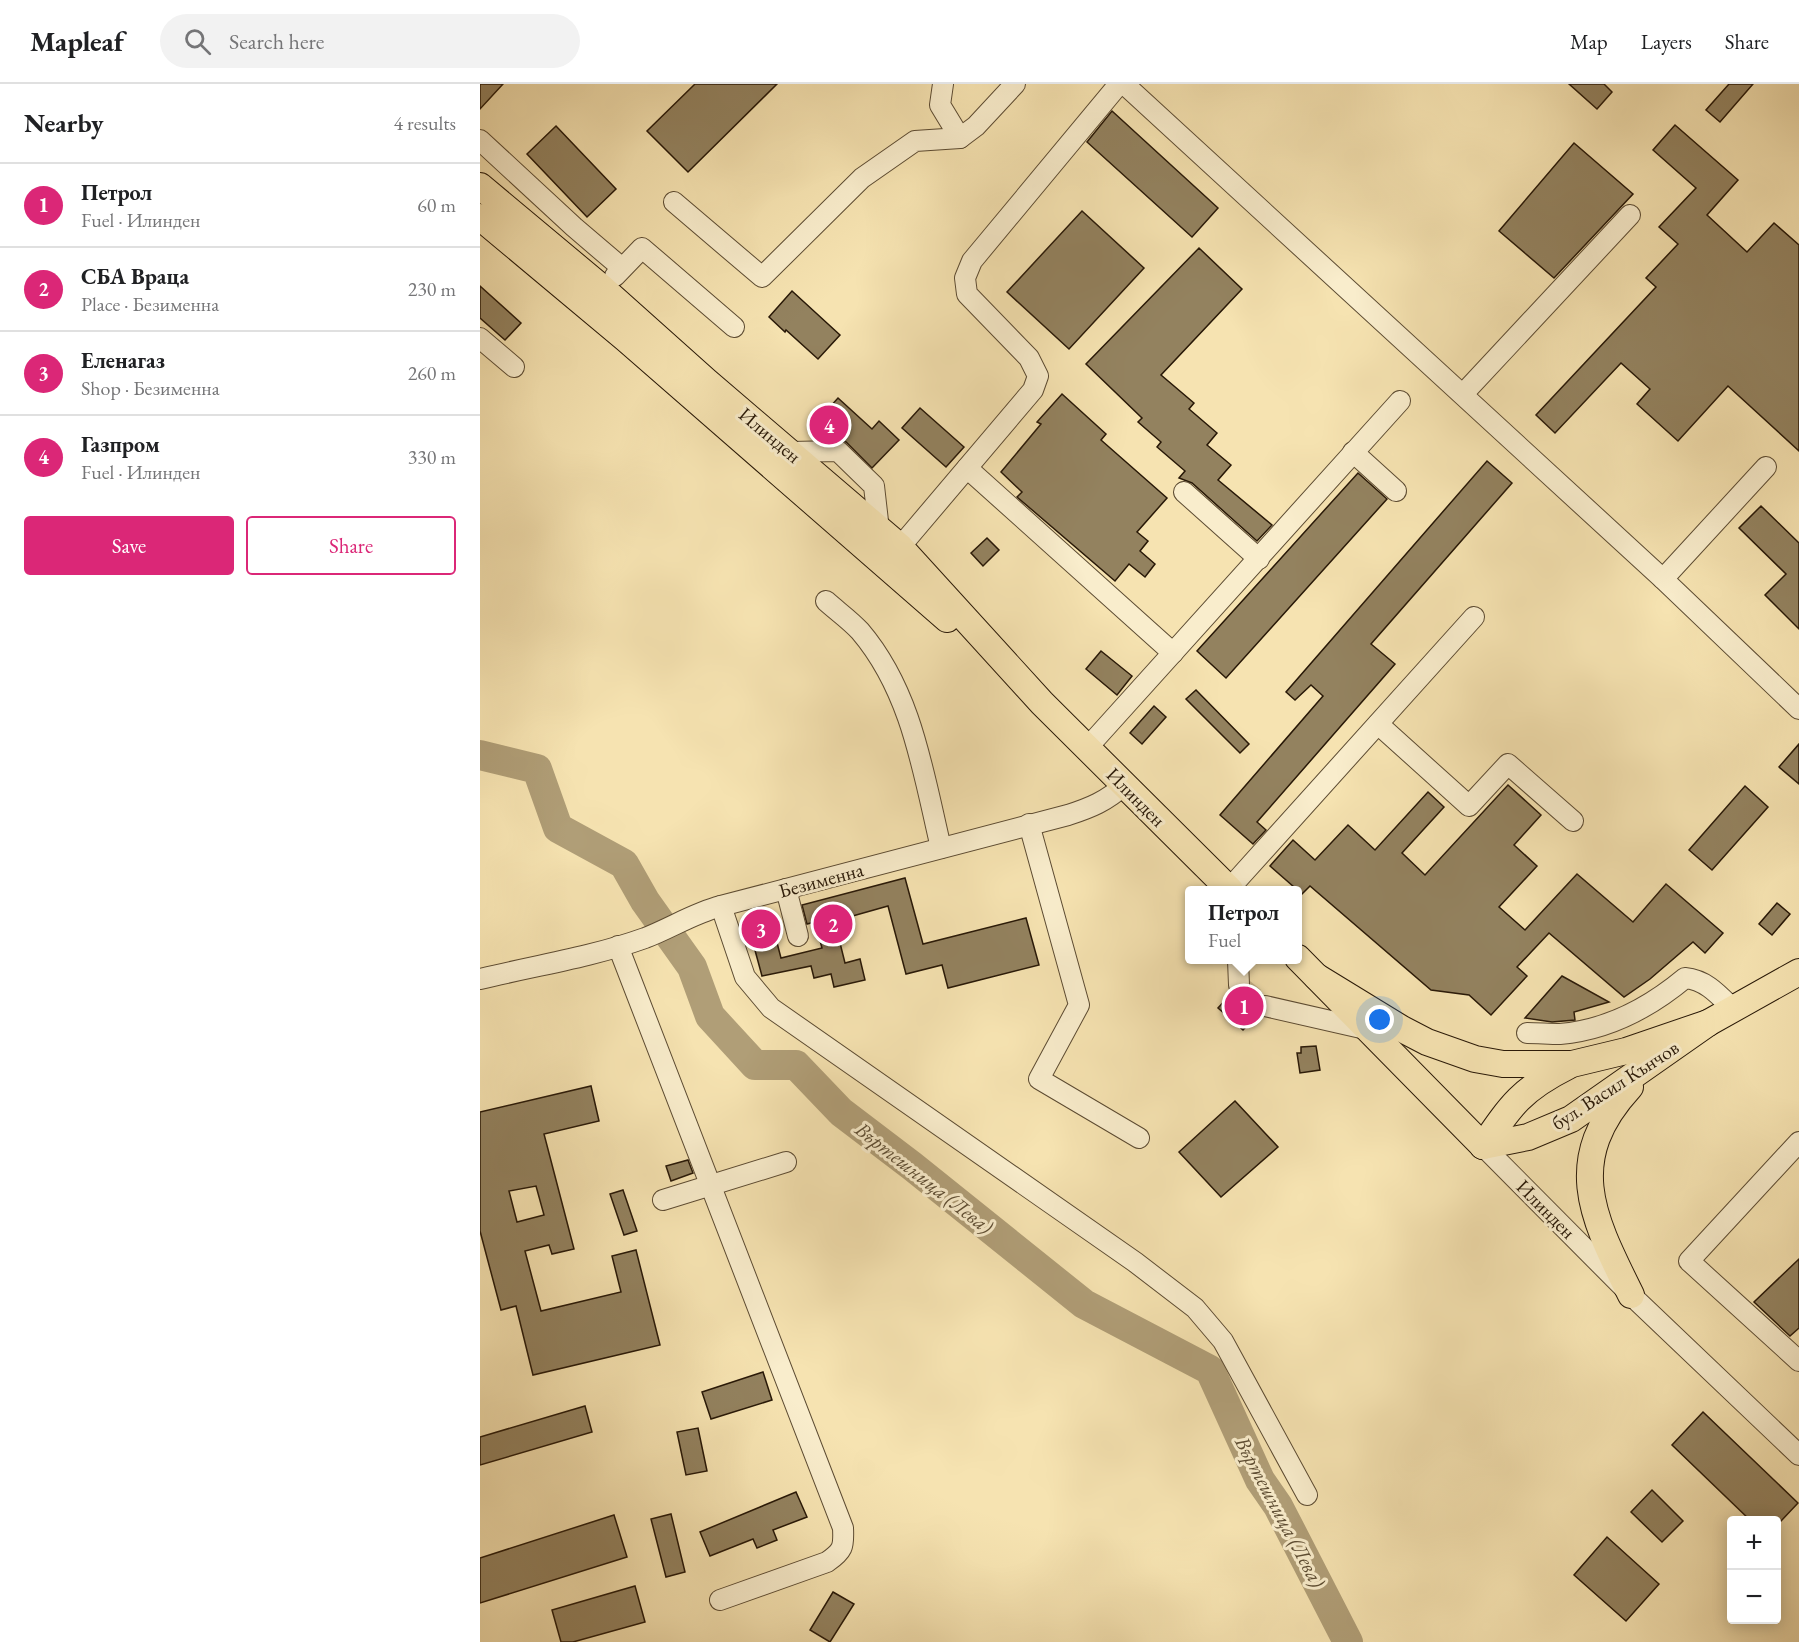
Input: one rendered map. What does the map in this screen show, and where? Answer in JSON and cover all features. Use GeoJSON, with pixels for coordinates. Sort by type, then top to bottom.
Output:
{"type":"FeatureCollection","features":[{"type":"Feature","properties":{"kind":"main road","name":"Илинден"},"geometry":{"type":"LineString","coordinates":[[480,186],[602,288],[706,381],[900,547],[1042,703]]}},
{"type":"Feature","properties":{"kind":"main road","name":"Илинден"},"geometry":{"type":"LineString","coordinates":[[480,217],[626,339],[1042,703],[1226,886]]}},
{"type":"Feature","properties":{"kind":"main road","name":"Илинден"},"geometry":{"type":"LineString","coordinates":[[1302,962],[1483,1146]]}},
{"type":"Feature","properties":{"kind":"main road","name":"бул. Васил Кънчов"},"geometry":{"type":"LineString","coordinates":[[1483,1146],[1528,1137],[1571,1119],[1708,1023],[1799,972]]}},
{"type":"Feature","properties":{"kind":"main road","name":"бул. Васил Кънчов"},"geometry":{"type":"LineString","coordinates":[[1317,977],[1402,1029],[1452,1052],[1503,1064],[1572,1064],[1626,1051],[1708,1023]]}},
{"type":"Feature","properties":{"kind":"main road"},"geometry":{"type":"LineString","coordinates":[[1631,1295],[1603,1238],[1593,1211],[1590,1184],[1591,1160],[1604,1120],[1618,1100],[1655,1060]]}},
{"type":"Feature","properties":{"kind":"main road"},"geometry":{"type":"LineString","coordinates":[[1483,1146],[1520,1096],[1544,1078],[1572,1064]]}},
{"type":"Feature","properties":{"kind":"street"},"geometry":{"type":"LineString","coordinates":[[943,84],[940,105],[960,138]]}},
{"type":"Feature","properties":{"kind":"street"},"geometry":{"type":"LineString","coordinates":[[674,202],[762,277],[862,178],[915,141],[960,138],[976,126],[1015,84]]}},
{"type":"Feature","properties":{"kind":"street"},"geometry":{"type":"LineString","coordinates":[[900,547],[1033,390],[1038,376],[1029,358],[967,294],[965,278],[972,261],[1119,84]]}},
{"type":"Feature","properties":{"kind":"street"},"geometry":{"type":"LineString","coordinates":[[1124,84],[1795,699]]}},
{"type":"Feature","properties":{"kind":"street"},"geometry":{"type":"LineString","coordinates":[[480,140],[622,268]]}},
{"type":"Feature","properties":{"kind":"street"},"geometry":{"type":"LineString","coordinates":[[1463,394],[1630,215]]}},
{"type":"Feature","properties":{"kind":"street"},"geometry":{"type":"LineString","coordinates":[[602,288],[642,249],[734,327]]}},
{"type":"Feature","properties":{"kind":"street"},"geometry":{"type":"LineString","coordinates":[[480,338],[514,367]]}},
{"type":"Feature","properties":{"kind":"street"},"geometry":{"type":"LineString","coordinates":[[1087,747],[1400,401]]}},
{"type":"Feature","properties":{"kind":"street"},"geometry":{"type":"LineString","coordinates":[[1353,452],[1396,491]]}},
{"type":"Feature","properties":{"kind":"street"},"geometry":{"type":"LineString","coordinates":[[1663,579],[1766,467]]}},
{"type":"Feature","properties":{"kind":"street"},"geometry":{"type":"LineString","coordinates":[[967,468],[1173,653]]}},
{"type":"Feature","properties":{"kind":"street"},"geometry":{"type":"LineString","coordinates":[[1184,492],[1259,559]]}},
{"type":"Feature","properties":{"kind":"street"},"geometry":{"type":"LineString","coordinates":[[826,601],[859,630],[886,667],[909,715],[941,848]]}},
{"type":"Feature","properties":{"kind":"street"},"geometry":{"type":"LineString","coordinates":[[1234,886],[1474,616]]}},
{"type":"Feature","properties":{"kind":"street"},"geometry":{"type":"LineString","coordinates":[[1378,724],[1469,806],[1508,764],[1573,821]]}},
{"type":"Feature","properties":{"kind":"street","name":"Безименна"},"geometry":{"type":"LineString","coordinates":[[480,979],[618,946],[646,937],[698,912],[1068,815],[1096,806],[1113,796],[1124,784]]}},
{"type":"Feature","properties":{"kind":"street"},"geometry":{"type":"LineString","coordinates":[[1029,824],[1079,1005],[1039,1079],[1139,1138]]}},
{"type":"Feature","properties":{"kind":"street"},"geometry":{"type":"LineString","coordinates":[[786,889],[798,936]]}},
{"type":"Feature","properties":{"kind":"street"},"geometry":{"type":"LineString","coordinates":[[721,906],[745,977],[771,1008],[1135,1262],[1195,1308],[1223,1341],[1307,1495]]}},
{"type":"Feature","properties":{"kind":"street"},"geometry":{"type":"LineString","coordinates":[[618,946],[843,1528],[844,1545],[838,1555],[827,1562],[720,1600]]}},
{"type":"Feature","properties":{"kind":"street"},"geometry":{"type":"LineString","coordinates":[[1238,964],[1239,985]]}},
{"type":"Feature","properties":{"kind":"street"},"geometry":{"type":"LineString","coordinates":[[1527,1033],[1560,1034],[1621,1020],[1661,997],[1685,978],[1697,979],[1707,985],[1733,1009]]}},
{"type":"Feature","properties":{"kind":"street"},"geometry":{"type":"LineString","coordinates":[[1265,1006],[1370,1030]]}},
{"type":"Feature","properties":{"kind":"street"},"geometry":{"type":"LineString","coordinates":[[1799,1142],[1689,1261],[1799,1361]]}},
{"type":"Feature","properties":{"kind":"street","name":"Илинден"},"geometry":{"type":"LineString","coordinates":[[1483,1146],[1631,1295],[1799,1455]]}},
{"type":"Feature","properties":{"kind":"street"},"geometry":{"type":"LineString","coordinates":[[663,1200],[786,1162]]}},
{"type":"Feature","properties":{"kind":"building"},"geometry":{"type":"Polygon","coordinates":[[[480,84],[503,84],[480,109],[480,84]]]}},
{"type":"Feature","properties":{"kind":"building"},"geometry":{"type":"Polygon","coordinates":[[[695,84],[777,84],[688,172],[647,131],[695,84]]]}},
{"type":"Feature","properties":{"kind":"building"},"geometry":{"type":"Polygon","coordinates":[[[1569,84],[1604,84],[1612,92],[1597,109],[1569,84]]]}},
{"type":"Feature","properties":{"kind":"building"},"geometry":{"type":"Polygon","coordinates":[[[1729,84],[1753,84],[1720,122],[1706,110],[1729,84]]]}},
{"type":"Feature","properties":{"kind":"building"},"geometry":{"type":"Polygon","coordinates":[[[1112,111],[1218,208],[1192,237],[1087,142],[1112,111]]]}},
{"type":"Feature","properties":{"kind":"building"},"geometry":{"type":"Polygon","coordinates":[[[1675,125],[1738,180],[1707,215],[1747,252],[1774,223],[1799,245],[1799,451],[1728,386],[1678,441],[1637,404],[1650,389],[1621,363],[1555,433],[1536,415],[1656,287],[1646,278],[1678,244],[1659,227],[1696,188],[1653,150],[1675,125]]]}},
{"type":"Feature","properties":{"kind":"building"},"geometry":{"type":"Polygon","coordinates":[[[556,126],[616,189],[587,217],[527,154],[556,126]]]}},
{"type":"Feature","properties":{"kind":"building"},"geometry":{"type":"Polygon","coordinates":[[[1574,143],[1633,194],[1554,278],[1499,231],[1574,143]]]}},
{"type":"Feature","properties":{"kind":"building"},"geometry":{"type":"Polygon","coordinates":[[[1082,211],[1144,268],[1069,349],[1007,292],[1082,211]]]}},
{"type":"Feature","properties":{"kind":"building"},"geometry":{"type":"Polygon","coordinates":[[[1199,248],[1242,289],[1161,375],[1194,403],[1189,409],[1217,433],[1207,445],[1231,465],[1218,480],[1272,525],[1257,541],[1192,483],[1179,478],[1185,471],[1157,447],[1161,442],[1138,422],[1142,418],[1086,364],[1199,248]]]}},
{"type":"Feature","properties":{"kind":"building"},"geometry":{"type":"Polygon","coordinates":[[[480,286],[521,323],[505,340],[480,318],[480,286]]]}},
{"type":"Feature","properties":{"kind":"building"},"geometry":{"type":"Polygon","coordinates":[[[792,291],[840,335],[818,359],[769,317],[792,291]]]}},
{"type":"Feature","properties":{"kind":"building"},"geometry":{"type":"Polygon","coordinates":[[[1062,394],[1106,434],[1101,440],[1167,498],[1137,532],[1148,541],[1140,551],[1155,564],[1145,577],[1129,564],[1115,581],[1017,497],[1022,492],[1001,472],[1041,424],[1037,422],[1062,394]]]}},
{"type":"Feature","properties":{"kind":"building"},"geometry":{"type":"Polygon","coordinates":[[[838,398],[872,429],[879,421],[899,440],[872,468],[846,442],[826,439],[812,427],[838,398]]]}},
{"type":"Feature","properties":{"kind":"building"},"geometry":{"type":"Polygon","coordinates":[[[920,408],[964,447],[946,467],[902,428],[920,408]]]}},
{"type":"Feature","properties":{"kind":"building"},"geometry":{"type":"Polygon","coordinates":[[[1487,461],[1512,483],[1371,644],[1395,664],[1257,822],[1266,830],[1253,844],[1220,815],[1323,696],[1311,685],[1295,700],[1286,692],[1487,461]]]}},
{"type":"Feature","properties":{"kind":"building"},"geometry":{"type":"Polygon","coordinates":[[[1358,473],[1387,499],[1226,678],[1197,651],[1358,473]]]}},
{"type":"Feature","properties":{"kind":"building"},"geometry":{"type":"Polygon","coordinates":[[[1761,506],[1799,543],[1799,629],[1765,595],[1786,574],[1739,528],[1761,506]]]}},
{"type":"Feature","properties":{"kind":"building"},"geometry":{"type":"Polygon","coordinates":[[[987,538],[999,550],[983,566],[971,553],[987,538]]]}},
{"type":"Feature","properties":{"kind":"building"},"geometry":{"type":"Polygon","coordinates":[[[1101,651],[1132,676],[1117,695],[1086,669],[1101,651]]]}},
{"type":"Feature","properties":{"kind":"building"},"geometry":{"type":"Polygon","coordinates":[[[1196,690],[1249,744],[1240,753],[1186,699],[1196,690]]]}},
{"type":"Feature","properties":{"kind":"building"},"geometry":{"type":"Polygon","coordinates":[[[1154,706],[1166,717],[1142,744],[1130,733],[1154,706]]]}},
{"type":"Feature","properties":{"kind":"building"},"geometry":{"type":"Polygon","coordinates":[[[1799,744],[1799,784],[1779,767],[1799,744]]]}},
{"type":"Feature","properties":{"kind":"building"},"geometry":{"type":"Polygon","coordinates":[[[1508,785],[1541,815],[1514,845],[1537,866],[1499,907],[1525,930],[1577,874],[1633,922],[1666,884],[1723,933],[1705,953],[1693,942],[1650,979],[1624,997],[1549,933],[1517,967],[1527,976],[1491,1015],[1469,995],[1431,990],[1310,886],[1302,894],[1302,886],[1293,886],[1270,866],[1293,840],[1315,860],[1348,825],[1375,850],[1428,792],[1444,807],[1402,853],[1425,875],[1508,785]]]}},
{"type":"Feature","properties":{"kind":"building"},"geometry":{"type":"Polygon","coordinates":[[[1745,786],[1768,807],[1712,870],[1689,850],[1745,786]]]}},
{"type":"Feature","properties":{"kind":"building"},"geometry":{"type":"Polygon","coordinates":[[[905,878],[923,944],[1026,918],[1039,965],[948,988],[942,965],[906,974],[888,906],[849,917],[853,932],[838,935],[845,963],[860,959],[865,980],[834,987],[831,974],[814,978],[811,966],[762,976],[746,917],[769,912],[781,958],[822,948],[815,922],[807,924],[802,905],[905,878]]]}},
{"type":"Feature","properties":{"kind":"building"},"geometry":{"type":"Polygon","coordinates":[[[1777,903],[1790,914],[1772,935],[1759,924],[1777,903]]]}},
{"type":"Feature","properties":{"kind":"building"},"geometry":{"type":"Polygon","coordinates":[[[1562,976],[1609,1002],[1574,1012],[1575,1020],[1552,1022],[1525,1018],[1562,976]]]}},
{"type":"Feature","properties":{"kind":"building"},"geometry":{"type":"Polygon","coordinates":[[[1251,985],[1262,994],[1254,1003],[1253,1009],[1257,1015],[1243,1030],[1218,1008],[1231,994],[1239,997],[1246,995],[1251,985]]]}},
{"type":"Feature","properties":{"kind":"building"},"geometry":{"type":"Polygon","coordinates":[[[1316,1046],[1320,1070],[1300,1073],[1297,1053],[1301,1053],[1301,1047],[1316,1046]]]}},
{"type":"Feature","properties":{"kind":"building"},"geometry":{"type":"Polygon","coordinates":[[[591,1086],[599,1121],[544,1134],[574,1249],[552,1254],[549,1245],[525,1251],[541,1311],[621,1292],[612,1256],[636,1250],[660,1345],[533,1375],[516,1306],[501,1310],[480,1231],[480,1112],[591,1086]],[[536,1186],[509,1191],[517,1222],[544,1215],[536,1186]]]}},
{"type":"Feature","properties":{"kind":"building"},"geometry":{"type":"Polygon","coordinates":[[[1235,1101],[1278,1147],[1221,1197],[1179,1152],[1235,1101]]]}},
{"type":"Feature","properties":{"kind":"building"},"geometry":{"type":"Polygon","coordinates":[[[688,1160],[693,1173],[671,1181],[666,1166],[688,1160]]]}},
{"type":"Feature","properties":{"kind":"building"},"geometry":{"type":"Polygon","coordinates":[[[623,1190],[637,1231],[624,1235],[610,1194],[623,1190]]]}},
{"type":"Feature","properties":{"kind":"building"},"geometry":{"type":"Polygon","coordinates":[[[1799,1259],[1799,1328],[1790,1336],[1754,1302],[1799,1259]]]}},
{"type":"Feature","properties":{"kind":"building"},"geometry":{"type":"Polygon","coordinates":[[[763,1372],[772,1400],[711,1419],[702,1392],[763,1372]]]}},
{"type":"Feature","properties":{"kind":"building"},"geometry":{"type":"Polygon","coordinates":[[[585,1406],[592,1432],[480,1465],[480,1437],[585,1406]]]}},
{"type":"Feature","properties":{"kind":"building"},"geometry":{"type":"Polygon","coordinates":[[[1703,1412],[1798,1503],[1781,1521],[1781,1516],[1746,1516],[1672,1445],[1703,1412]]]}},
{"type":"Feature","properties":{"kind":"building"},"geometry":{"type":"Polygon","coordinates":[[[698,1428],[707,1471],[686,1475],[677,1432],[698,1428]]]}},
{"type":"Feature","properties":{"kind":"building"},"geometry":{"type":"Polygon","coordinates":[[[1652,1490],[1683,1521],[1662,1542],[1631,1512],[1652,1490]]]}},
{"type":"Feature","properties":{"kind":"building"},"geometry":{"type":"Polygon","coordinates":[[[796,1492],[807,1517],[773,1530],[777,1540],[757,1548],[753,1539],[710,1556],[700,1532],[796,1492]]]}},
{"type":"Feature","properties":{"kind":"building"},"geometry":{"type":"Polygon","coordinates":[[[671,1514],[685,1572],[666,1577],[651,1519],[671,1514]]]}},
{"type":"Feature","properties":{"kind":"building"},"geometry":{"type":"Polygon","coordinates":[[[614,1515],[627,1557],[480,1603],[480,1558],[614,1515]]]}},
{"type":"Feature","properties":{"kind":"building"},"geometry":{"type":"Polygon","coordinates":[[[1607,1537],[1659,1584],[1626,1621],[1574,1575],[1607,1537]]]}},
{"type":"Feature","properties":{"kind":"building"},"geometry":{"type":"Polygon","coordinates":[[[635,1586],[645,1622],[573,1642],[561,1642],[552,1610],[635,1586]]]}},
{"type":"Feature","properties":{"kind":"building"},"geometry":{"type":"Polygon","coordinates":[[[833,1592],[854,1604],[830,1642],[810,1630],[833,1592]]]}},
{"type":"Feature","properties":{"kind":"waterway","name":"Въртешница (Лева)"},"geometry":{"type":"LineString","coordinates":[[480,755],[537,769],[558,828],[624,864],[645,901],[692,967],[710,1016],[755,1065],[796,1065],[841,1112],[1084,1304],[1210,1370],[1260,1480],[1278,1506],[1348,1642]]}},
{"type":"Feature","properties":{"kind":"tunnel"},"geometry":{"type":"LineString","coordinates":[[1239,985],[1265,1006]]}},
{"type":"Feature","properties":{"kind":"place","name":"Газпром"},"geometry":{"type":"Point","coordinates":[829,425]}},
{"type":"Feature","properties":{"kind":"place","name":"СБА Враца"},"geometry":{"type":"Point","coordinates":[833,924]}},
{"type":"Feature","properties":{"kind":"place","name":"Еленагаз"},"geometry":{"type":"Point","coordinates":[761,929]}},
{"type":"Feature","properties":{"kind":"place","name":"Петрол"},"geometry":{"type":"Point","coordinates":[1244,1006]}}]}
